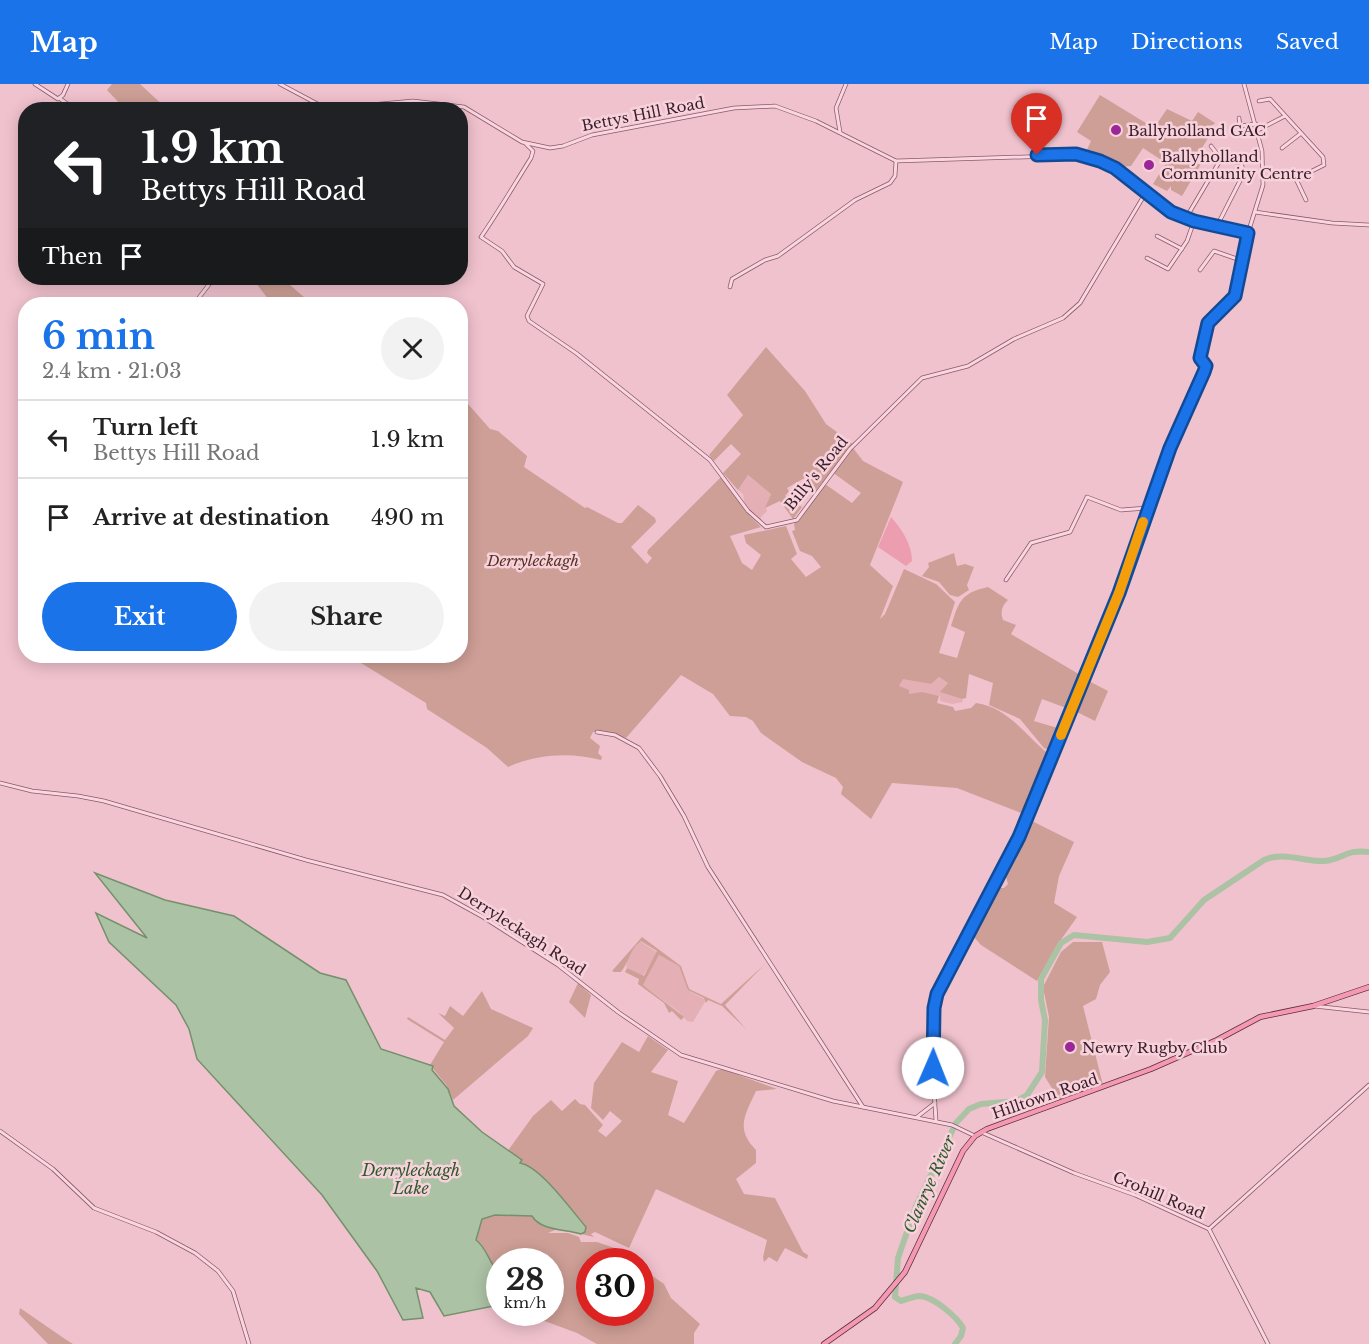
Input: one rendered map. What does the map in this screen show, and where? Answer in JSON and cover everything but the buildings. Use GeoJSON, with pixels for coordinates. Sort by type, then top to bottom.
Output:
{"type":"FeatureCollection","features":[{"type":"Feature","properties":{"kind":"main road","name":"Hilltown Road"},"geometry":{"type":"LineString","coordinates":[[824,1344],[876,1308],[895,1283],[916,1250],[963,1151],[981,1132],[1151,1069],[1217,1040],[1260,1017],[1313,1006],[1369,987]]}},
{"type":"Feature","properties":{"kind":"street"},"geometry":{"type":"LineString","coordinates":[[35,84],[65,102]]}},
{"type":"Feature","properties":{"kind":"street"},"geometry":{"type":"LineString","coordinates":[[59,98],[68,84]]}},
{"type":"Feature","properties":{"kind":"street","name":"Bettys Hill Road"},"geometry":{"type":"LineString","coordinates":[[280,84],[314,102]]}},
{"type":"Feature","properties":{"kind":"street"},"geometry":{"type":"LineString","coordinates":[[840,132],[836,108],[846,84]]}},
{"type":"Feature","properties":{"kind":"street"},"geometry":{"type":"LineString","coordinates":[[936,1122],[933,1018],[937,994],[1019,837],[1119,593],[1147,508],[1206,366],[1200,358],[1208,323],[1235,296],[1248,233],[1264,177],[1258,130],[1244,84]]}},
{"type":"Feature","properties":{"kind":"street"},"geometry":{"type":"LineString","coordinates":[[1259,101],[1270,99],[1300,134],[1317,149],[1325,162],[1319,169],[1296,179],[1306,200]]}},
{"type":"Feature","properties":{"kind":"street","name":"Bettys Hill Road"},"geometry":{"type":"LineString","coordinates":[[402,102],[422,102]]}},
{"type":"Feature","properties":{"kind":"street","name":"Bettys Hill Road"},"geometry":{"type":"LineString","coordinates":[[468,109],[526,144],[560,147],[597,134],[752,105],[787,109],[840,132],[882,156],[896,161],[1076,154],[1112,166],[1171,212],[1194,221],[1218,224],[1248,233]]}},
{"type":"Feature","properties":{"kind":"street"},"geometry":{"type":"LineString","coordinates":[[1258,130],[1285,116]]}},
{"type":"Feature","properties":{"kind":"street"},"geometry":{"type":"LineString","coordinates":[[1239,118],[1242,135]]}},
{"type":"Feature","properties":{"kind":"street"},"geometry":{"type":"LineString","coordinates":[[1240,126],[1256,124]]}},
{"type":"Feature","properties":{"kind":"street"},"geometry":{"type":"LineString","coordinates":[[1282,148],[1300,134]]}},
{"type":"Feature","properties":{"kind":"street","name":"Billy's Road"},"geometry":{"type":"LineString","coordinates":[[526,144],[533,152],[531,158],[481,237],[502,251],[514,267],[543,284],[527,316],[529,321],[576,352],[626,395],[710,460],[748,511],[766,527],[797,520],[850,449],[921,378],[950,369],[961,369],[993,353],[1014,339],[1063,318],[1080,303],[1146,194]]}},
{"type":"Feature","properties":{"kind":"street"},"geometry":{"type":"LineString","coordinates":[[1211,146],[1221,159],[1238,161],[1243,166],[1244,173],[1218,224]]}},
{"type":"Feature","properties":{"kind":"street"},"geometry":{"type":"LineString","coordinates":[[1186,218],[1221,159]]}},
{"type":"Feature","properties":{"kind":"street"},"geometry":{"type":"LineString","coordinates":[[730,287],[732,279],[765,260],[778,256],[855,200],[886,186],[895,176],[896,161]]}},
{"type":"Feature","properties":{"kind":"street"},"geometry":{"type":"LineString","coordinates":[[1244,173],[1251,173]]}},
{"type":"Feature","properties":{"kind":"street"},"geometry":{"type":"LineString","coordinates":[[1255,212],[1332,224],[1369,225]]}},
{"type":"Feature","properties":{"kind":"street"},"geometry":{"type":"LineString","coordinates":[[1147,258],[1168,269],[1182,249],[1194,221]]}},
{"type":"Feature","properties":{"kind":"street"},"geometry":{"type":"LineString","coordinates":[[1157,236],[1182,249]]}},
{"type":"Feature","properties":{"kind":"street"},"geometry":{"type":"LineString","coordinates":[[1200,270],[1214,251],[1243,261]]}},
{"type":"Feature","properties":{"kind":"street"},"geometry":{"type":"LineString","coordinates":[[1206,261],[1212,265]]}},
{"type":"Feature","properties":{"kind":"street"},"geometry":{"type":"LineString","coordinates":[[199,297],[209,285]]}},
{"type":"Feature","properties":{"kind":"street"},"geometry":{"type":"LineString","coordinates":[[1006,580],[1031,543],[1070,532],[1087,497],[1121,510],[1147,508]]}},
{"type":"Feature","properties":{"kind":"street"},"geometry":{"type":"LineString","coordinates":[[597,732],[615,735],[639,748],[660,776],[684,816],[708,867],[863,1107]]}},
{"type":"Feature","properties":{"kind":"street","name":"Derryleckagh Road"},"geometry":{"type":"LineString","coordinates":[[0,783],[39,793],[104,801],[306,860],[443,895],[483,917],[558,965],[618,1012],[681,1055],[774,1085],[963,1128],[975,1136]]}},
{"type":"Feature","properties":{"kind":"street"},"geometry":{"type":"LineString","coordinates":[[1313,1006],[1369,1012]]}},
{"type":"Feature","properties":{"kind":"street"},"geometry":{"type":"LineString","coordinates":[[1209,1229],[1369,1085]]}},
{"type":"Feature","properties":{"kind":"street"},"geometry":{"type":"LineString","coordinates":[[917,1118],[935,1103]]}},
{"type":"Feature","properties":{"kind":"street"},"geometry":{"type":"LineString","coordinates":[[0,1131],[53,1169],[94,1208],[156,1232],[195,1253],[218,1271],[233,1291],[249,1344]]}},
{"type":"Feature","properties":{"kind":"street","name":"Crohill Road"},"geometry":{"type":"LineString","coordinates":[[981,1132],[1074,1173],[1135,1195],[1209,1229],[1268,1344]]}},
{"type":"Feature","properties":{"kind":"shaded area"},"geometry":{"type":"Polygon","coordinates":[[[748,475],[771,494],[767,511],[761,517],[762,523],[745,506],[743,494],[738,490],[748,475]]]}},
{"type":"Feature","properties":{"kind":"shaded area"},"geometry":{"type":"Polygon","coordinates":[[[939,677],[948,683],[941,692],[962,699],[963,702],[952,704],[940,701],[940,696],[909,694],[899,686],[903,678],[931,684],[939,677]]]}},
{"type":"Feature","properties":{"kind":"shaded area"},"geometry":{"type":"Polygon","coordinates":[[[640,941],[658,953],[642,977],[626,967],[628,956],[640,941]]]}},
{"type":"Feature","properties":{"kind":"shaded area"},"geometry":{"type":"Polygon","coordinates":[[[659,955],[679,966],[691,992],[706,1000],[693,1022],[687,1021],[679,1012],[643,985],[659,955]]]}},
{"type":"Feature","properties":{"kind":"green space"},"geometry":{"type":"Polygon","coordinates":[[[112,84],[140,84],[159,102],[118,102],[107,90],[112,84]]]}},
{"type":"Feature","properties":{"kind":"green space"},"geometry":{"type":"Polygon","coordinates":[[[1100,95],[1154,128],[1167,109],[1192,121],[1198,112],[1215,123],[1207,130],[1211,133],[1199,153],[1205,157],[1182,196],[1171,190],[1171,186],[1167,191],[1153,184],[1166,163],[1143,148],[1131,166],[1119,167],[1086,152],[1091,141],[1077,132],[1100,95]]]}},
{"type":"Feature","properties":{"kind":"green space"},"geometry":{"type":"Polygon","coordinates":[[[257,285],[290,285],[304,297],[267,297],[257,285]]]}},
{"type":"Feature","properties":{"kind":"green space"},"geometry":{"type":"Polygon","coordinates":[[[766,347],[805,391],[826,424],[853,444],[813,494],[808,476],[787,488],[789,491],[785,496],[802,507],[793,519],[780,501],[765,508],[771,494],[748,475],[738,490],[723,473],[741,454],[731,444],[714,461],[709,455],[743,415],[727,395],[766,347]]]}},
{"type":"Feature","properties":{"kind":"green space","name":"Derryleckagh"},"geometry":{"type":"Polygon","coordinates":[[[468,404],[490,429],[498,431],[527,456],[524,467],[585,508],[622,523],[638,505],[655,518],[656,522],[631,547],[647,564],[652,558],[647,553],[648,550],[721,477],[747,513],[761,527],[730,536],[742,563],[752,570],[761,555],[746,543],[744,535],[786,526],[797,554],[791,559],[806,577],[821,567],[812,556],[800,551],[792,531],[795,530],[794,524],[825,484],[852,503],[861,493],[832,472],[853,448],[863,461],[903,482],[870,565],[893,586],[880,619],[885,614],[904,569],[936,584],[955,602],[939,653],[957,658],[965,632],[951,626],[956,610],[967,595],[988,587],[1008,600],[1003,607],[1002,614],[1003,620],[1016,625],[1011,634],[1082,676],[1069,709],[1042,699],[1034,721],[1061,729],[1052,751],[1044,748],[1020,719],[989,705],[993,683],[969,674],[966,698],[962,699],[940,692],[948,683],[939,677],[931,684],[903,679],[899,686],[909,690],[909,694],[922,692],[939,696],[937,703],[953,707],[955,711],[971,708],[976,703],[999,711],[1017,724],[1051,756],[1026,815],[957,788],[892,783],[871,819],[841,794],[843,787],[836,778],[802,762],[761,733],[753,721],[746,717],[730,716],[713,694],[681,675],[626,738],[612,733],[593,732],[590,738],[600,746],[598,753],[602,757],[601,760],[565,755],[530,759],[508,767],[487,748],[427,709],[426,703],[361,663],[468,663],[468,404]]]}},
{"type":"Feature","properties":{"kind":"green space"},"geometry":{"type":"Polygon","coordinates":[[[954,553],[957,566],[965,564],[974,567],[967,585],[969,590],[958,597],[950,595],[939,582],[922,576],[929,567],[928,563],[954,553]]]}},
{"type":"Feature","properties":{"kind":"green space"},"geometry":{"type":"Polygon","coordinates":[[[1085,679],[1108,691],[1095,721],[1075,711],[1085,679]]]}},
{"type":"Feature","properties":{"kind":"green space"},"geometry":{"type":"Polygon","coordinates":[[[1030,820],[1074,842],[1059,876],[1054,903],[1077,917],[1037,981],[981,945],[973,936],[997,888],[1004,888],[1008,884],[1005,873],[1030,820]]]}},
{"type":"Feature","properties":{"kind":"green space"},"geometry":{"type":"Polygon","coordinates":[[[642,937],[681,966],[689,989],[721,1004],[765,964],[725,1005],[746,1029],[722,1006],[708,1000],[706,1003],[704,998],[688,990],[679,966],[659,955],[643,985],[684,1017],[681,1020],[672,1011],[669,1013],[664,1003],[638,984],[639,979],[625,972],[627,968],[644,976],[657,951],[641,941],[634,948],[621,972],[612,971],[642,937]]]}},
{"type":"Feature","properties":{"kind":"green space","name":"Newry Rugby Club"},"geometry":{"type":"Polygon","coordinates":[[[1073,942],[1102,942],[1110,972],[1100,985],[1096,999],[1083,1006],[1103,1085],[1060,1101],[1045,1077],[1049,1017],[1043,987],[1061,952],[1073,942]]]}},
{"type":"Feature","properties":{"kind":"green space"},"geometry":{"type":"Polygon","coordinates":[[[578,983],[591,995],[585,1018],[569,1002],[578,983]]]}},
{"type":"Feature","properties":{"kind":"green space"},"geometry":{"type":"Polygon","coordinates":[[[482,991],[491,1009],[533,1028],[528,1036],[453,1100],[447,1086],[430,1065],[444,1042],[407,1019],[408,1017],[445,1040],[454,1028],[438,1013],[445,1016],[450,1006],[463,1016],[482,991]]]}},
{"type":"Feature","properties":{"kind":"green space"},"geometry":{"type":"Polygon","coordinates":[[[648,1036],[668,1050],[651,1072],[678,1081],[668,1115],[684,1123],[716,1071],[722,1069],[777,1089],[756,1091],[748,1107],[744,1128],[756,1150],[756,1163],[736,1179],[744,1194],[775,1198],[803,1252],[808,1255],[807,1259],[785,1248],[777,1262],[769,1257],[764,1262],[767,1240],[656,1189],[629,1248],[595,1232],[591,1234],[594,1237],[581,1234],[585,1232],[546,1181],[507,1152],[533,1116],[551,1100],[562,1111],[575,1099],[585,1105],[603,1125],[598,1131],[606,1137],[622,1121],[610,1111],[603,1120],[591,1108],[594,1083],[622,1042],[639,1052],[648,1036]]]}},
{"type":"Feature","properties":{"kind":"green space"},"geometry":{"type":"Polygon","coordinates":[[[495,1215],[532,1216],[547,1227],[557,1229],[548,1233],[568,1233],[579,1237],[581,1242],[597,1242],[614,1248],[576,1248],[576,1326],[654,1326],[654,1277],[664,1284],[671,1298],[700,1324],[694,1333],[694,1344],[597,1344],[558,1326],[564,1326],[564,1248],[486,1248],[486,1253],[476,1240],[482,1219],[495,1215]]]}},
{"type":"Feature","properties":{"kind":"green space"},"geometry":{"type":"Polygon","coordinates":[[[20,1308],[73,1344],[48,1344],[19,1314],[20,1308]]]}},
{"type":"Feature","properties":{"kind":"sand"},"geometry":{"type":"Polygon","coordinates":[[[891,517],[902,532],[910,549],[912,561],[906,566],[878,547],[891,517]]]}},
{"type":"Feature","properties":{"kind":"water","name":"Derryleckagh Lake"},"geometry":{"type":"Polygon","coordinates":[[[95,873],[165,900],[234,916],[320,973],[346,980],[381,1049],[433,1066],[432,1070],[448,1089],[454,1106],[482,1132],[522,1160],[520,1163],[528,1166],[546,1180],[586,1227],[585,1232],[581,1234],[547,1227],[532,1216],[495,1215],[482,1219],[476,1240],[486,1252],[486,1308],[444,1316],[430,1292],[416,1288],[423,1318],[403,1320],[377,1271],[322,1195],[197,1059],[189,1029],[176,1005],[109,942],[96,913],[147,938],[95,873]]]}},
{"type":"Feature","properties":{"kind":"waterway","name":"Clanrye River"},"geometry":{"type":"LineString","coordinates":[[955,1344],[963,1328],[956,1318],[944,1308],[926,1297],[918,1296],[901,1301],[895,1297],[898,1258],[916,1206],[956,1123],[969,1109],[981,1104],[1017,1101],[1027,1095],[1042,1072],[1045,1020],[1041,1000],[1041,979],[1061,943],[1074,935],[1147,942],[1170,938],[1204,900],[1264,860],[1279,856],[1324,861],[1349,853],[1369,852]]}},
{"type":"Feature","properties":{"kind":"slow traffic"},"geometry":{"type":"LineString","coordinates":[[1061,735],[1098,639],[1119,593],[1143,522]]}},
{"type":"Feature","properties":{"kind":"place","name":"Ballyholland GAC"},"geometry":{"type":"Point","coordinates":[1116,130]}},
{"type":"Feature","properties":{"kind":"place","name":"Ballyholland Community Centre"},"geometry":{"type":"Point","coordinates":[1149,165]}},
{"type":"Feature","properties":{"kind":"place","name":"Newry Rugby Club"},"geometry":{"type":"Point","coordinates":[1070,1047]}},
{"type":"Feature","properties":{"kind":"route"},"geometry":{"type":"LineString","coordinates":[[933,1068],[934,1008],[937,994],[1019,837],[1055,751],[1098,639],[1119,593],[1170,448],[1204,372],[1206,366],[1200,358],[1206,328],[1213,317],[1235,296],[1248,233],[1224,225],[1194,221],[1171,212],[1106,163],[1076,154],[1037,155]]}}]}
